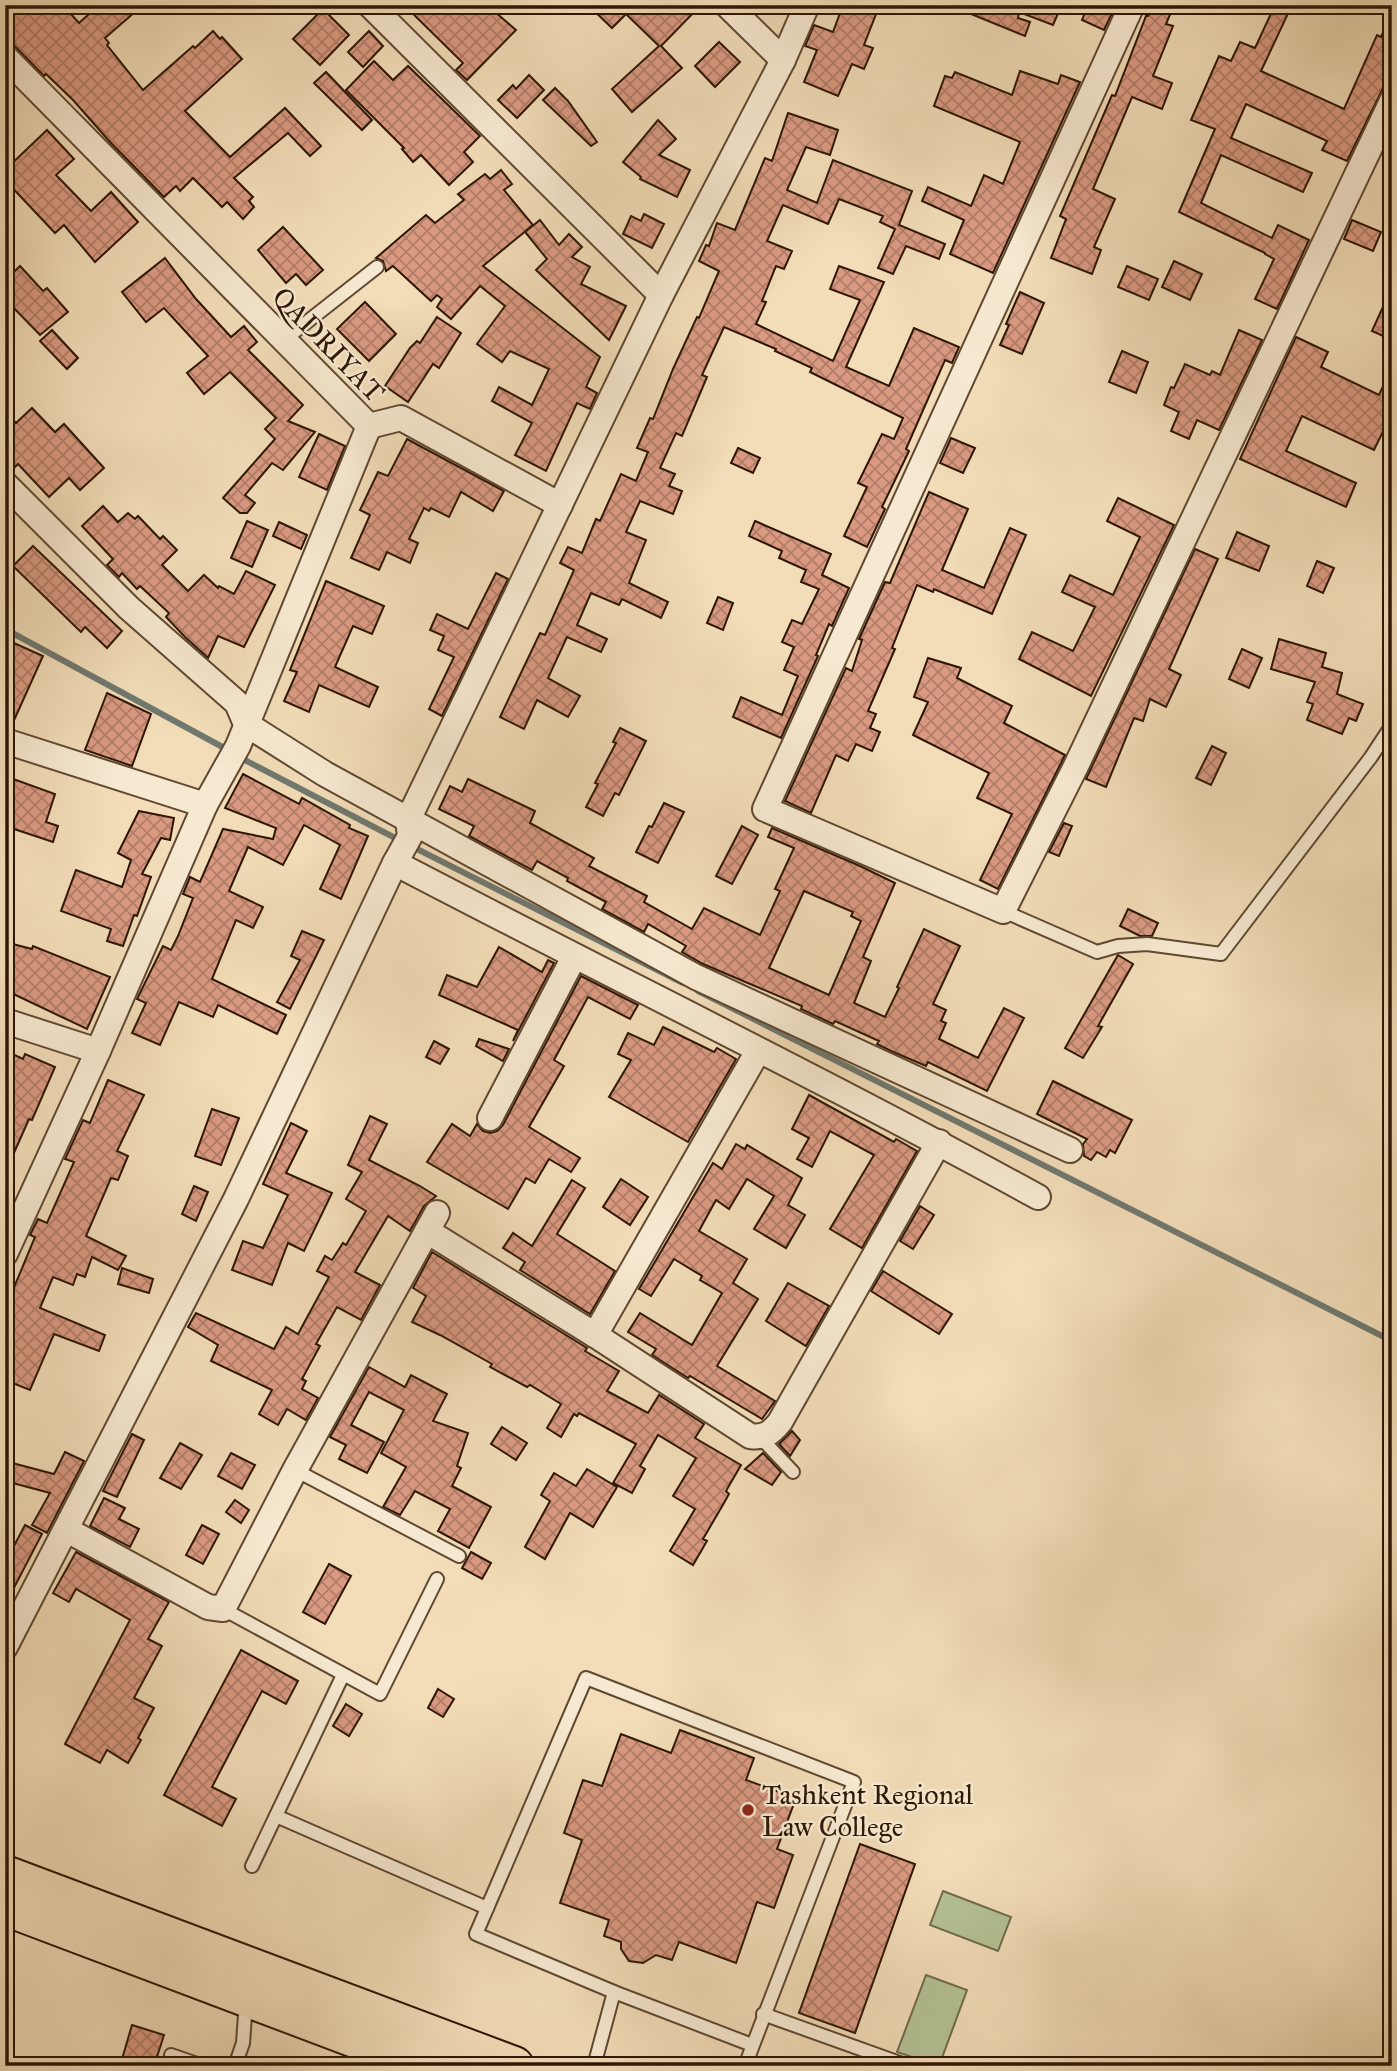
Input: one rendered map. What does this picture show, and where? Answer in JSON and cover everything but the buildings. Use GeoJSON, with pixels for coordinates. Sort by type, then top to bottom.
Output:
{"type":"FeatureCollection","features":[{"type":"Feature","properties":{"kind":"highway"},"geometry":{"type":"LineString","coordinates":[[5,1875],[514,2066]]}},
{"type":"Feature","properties":{"kind":"highway"},"geometry":{"type":"LineString","coordinates":[[5,1906],[429,2066]]}},
{"type":"Feature","properties":{"kind":"street"},"geometry":{"type":"LineString","coordinates":[[370,5],[661,295]]}},
{"type":"Feature","properties":{"kind":"street"},"geometry":{"type":"LineString","coordinates":[[727,5],[783,60]]}},
{"type":"Feature","properties":{"kind":"street"},"geometry":{"type":"LineString","coordinates":[[5,1647],[236,1199],[560,506],[661,295],[783,60],[807,5]]}},
{"type":"Feature","properties":{"kind":"street"},"geometry":{"type":"LineString","coordinates":[[1132,5],[765,809],[1003,911],[1076,766],[1392,101]]}},
{"type":"Feature","properties":{"kind":"street","name":"QADRIYAT"},"geometry":{"type":"LineString","coordinates":[[5,57],[369,426],[238,744],[205,805],[99,1051],[5,1254]]}},
{"type":"Feature","properties":{"kind":"street"},"geometry":{"type":"LineString","coordinates":[[369,426],[401,418],[560,506]]}},
{"type":"Feature","properties":{"kind":"street"},"geometry":{"type":"LineString","coordinates":[[5,484],[129,608],[237,703],[238,744],[325,775],[404,842],[574,957],[939,1142],[1038,1197]]}},
{"type":"Feature","properties":{"kind":"street"},"geometry":{"type":"LineString","coordinates":[[5,741],[205,805]]}},
{"type":"Feature","properties":{"kind":"street"},"geometry":{"type":"LineString","coordinates":[[404,842],[1070,1150]]}},
{"type":"Feature","properties":{"kind":"street"},"geometry":{"type":"LineString","coordinates":[[490,1118],[574,957]]}},
{"type":"Feature","properties":{"kind":"street"},"geometry":{"type":"LineString","coordinates":[[5,1021],[99,1051]]}},
{"type":"Feature","properties":{"kind":"street"},"geometry":{"type":"LineString","coordinates":[[595,1335],[758,1051]]}},
{"type":"Feature","properties":{"kind":"street"},"geometry":{"type":"LineString","coordinates":[[67,1530],[208,1607],[223,1609],[295,1470],[432,1222],[595,1335],[750,1436],[761,1437],[772,1432],[780,1422],[939,1142]]}},
{"type":"Feature","properties":{"kind":"lane"},"geometry":{"type":"LineString","coordinates":[[284,340],[377,267]]}},
{"type":"Feature","properties":{"kind":"lane"},"geometry":{"type":"LineString","coordinates":[[1003,911],[1097,952],[1118,946],[1147,944],[1221,954],[1371,757],[1392,725]]}},
{"type":"Feature","properties":{"kind":"lane"},"geometry":{"type":"LineString","coordinates":[[761,1437],[793,1472]]}},
{"type":"Feature","properties":{"kind":"lane"},"geometry":{"type":"LineString","coordinates":[[295,1470],[459,1556]]}},
{"type":"Feature","properties":{"kind":"lane"},"geometry":{"type":"LineString","coordinates":[[223,1609],[380,1694],[437,1579]]}},
{"type":"Feature","properties":{"kind":"lane"},"geometry":{"type":"LineString","coordinates":[[252,1866],[343,1675]]}},
{"type":"Feature","properties":{"kind":"lane"},"geometry":{"type":"LineString","coordinates":[[745,2066],[854,1782],[586,1678],[476,1934],[614,1992],[752,2045]]}},
{"type":"Feature","properties":{"kind":"lane"},"geometry":{"type":"LineString","coordinates":[[276,1816],[487,1908]]}},
{"type":"Feature","properties":{"kind":"lane"},"geometry":{"type":"LineString","coordinates":[[594,2066],[614,1992]]}},
{"type":"Feature","properties":{"kind":"lane"},"geometry":{"type":"LineString","coordinates":[[235,2066],[243,2043],[247,1997]]}},
{"type":"Feature","properties":{"kind":"lane"},"geometry":{"type":"LineString","coordinates":[[763,2014],[908,2066]]}},
{"type":"Feature","properties":{"kind":"lane"},"geometry":{"type":"LineString","coordinates":[[171,2055],[203,2066]]}},
{"type":"Feature","properties":{"kind":"green space"},"geometry":{"type":"Polygon","coordinates":[[[943,1891],[1011,1917],[998,1951],[930,1925],[943,1891]]]}},
{"type":"Feature","properties":{"kind":"green space"},"geometry":{"type":"Polygon","coordinates":[[[926,1975],[967,1990],[939,2066],[897,2052],[926,1975]]]}},
{"type":"Feature","properties":{"kind":"waterway"},"geometry":{"type":"LineString","coordinates":[[5,629],[228,750]]}},
{"type":"Feature","properties":{"kind":"waterway"},"geometry":{"type":"LineString","coordinates":[[237,756],[401,841]]}},
{"type":"Feature","properties":{"kind":"waterway"},"geometry":{"type":"LineString","coordinates":[[411,846],[683,983]]}},
{"type":"Feature","properties":{"kind":"waterway"},"geometry":{"type":"LineString","coordinates":[[698,991],[1392,1341]]}},
{"type":"Feature","properties":{"kind":"place","name":"Tashkent Regional Law College"},"geometry":{"type":"Point","coordinates":[748,1810]}}]}
